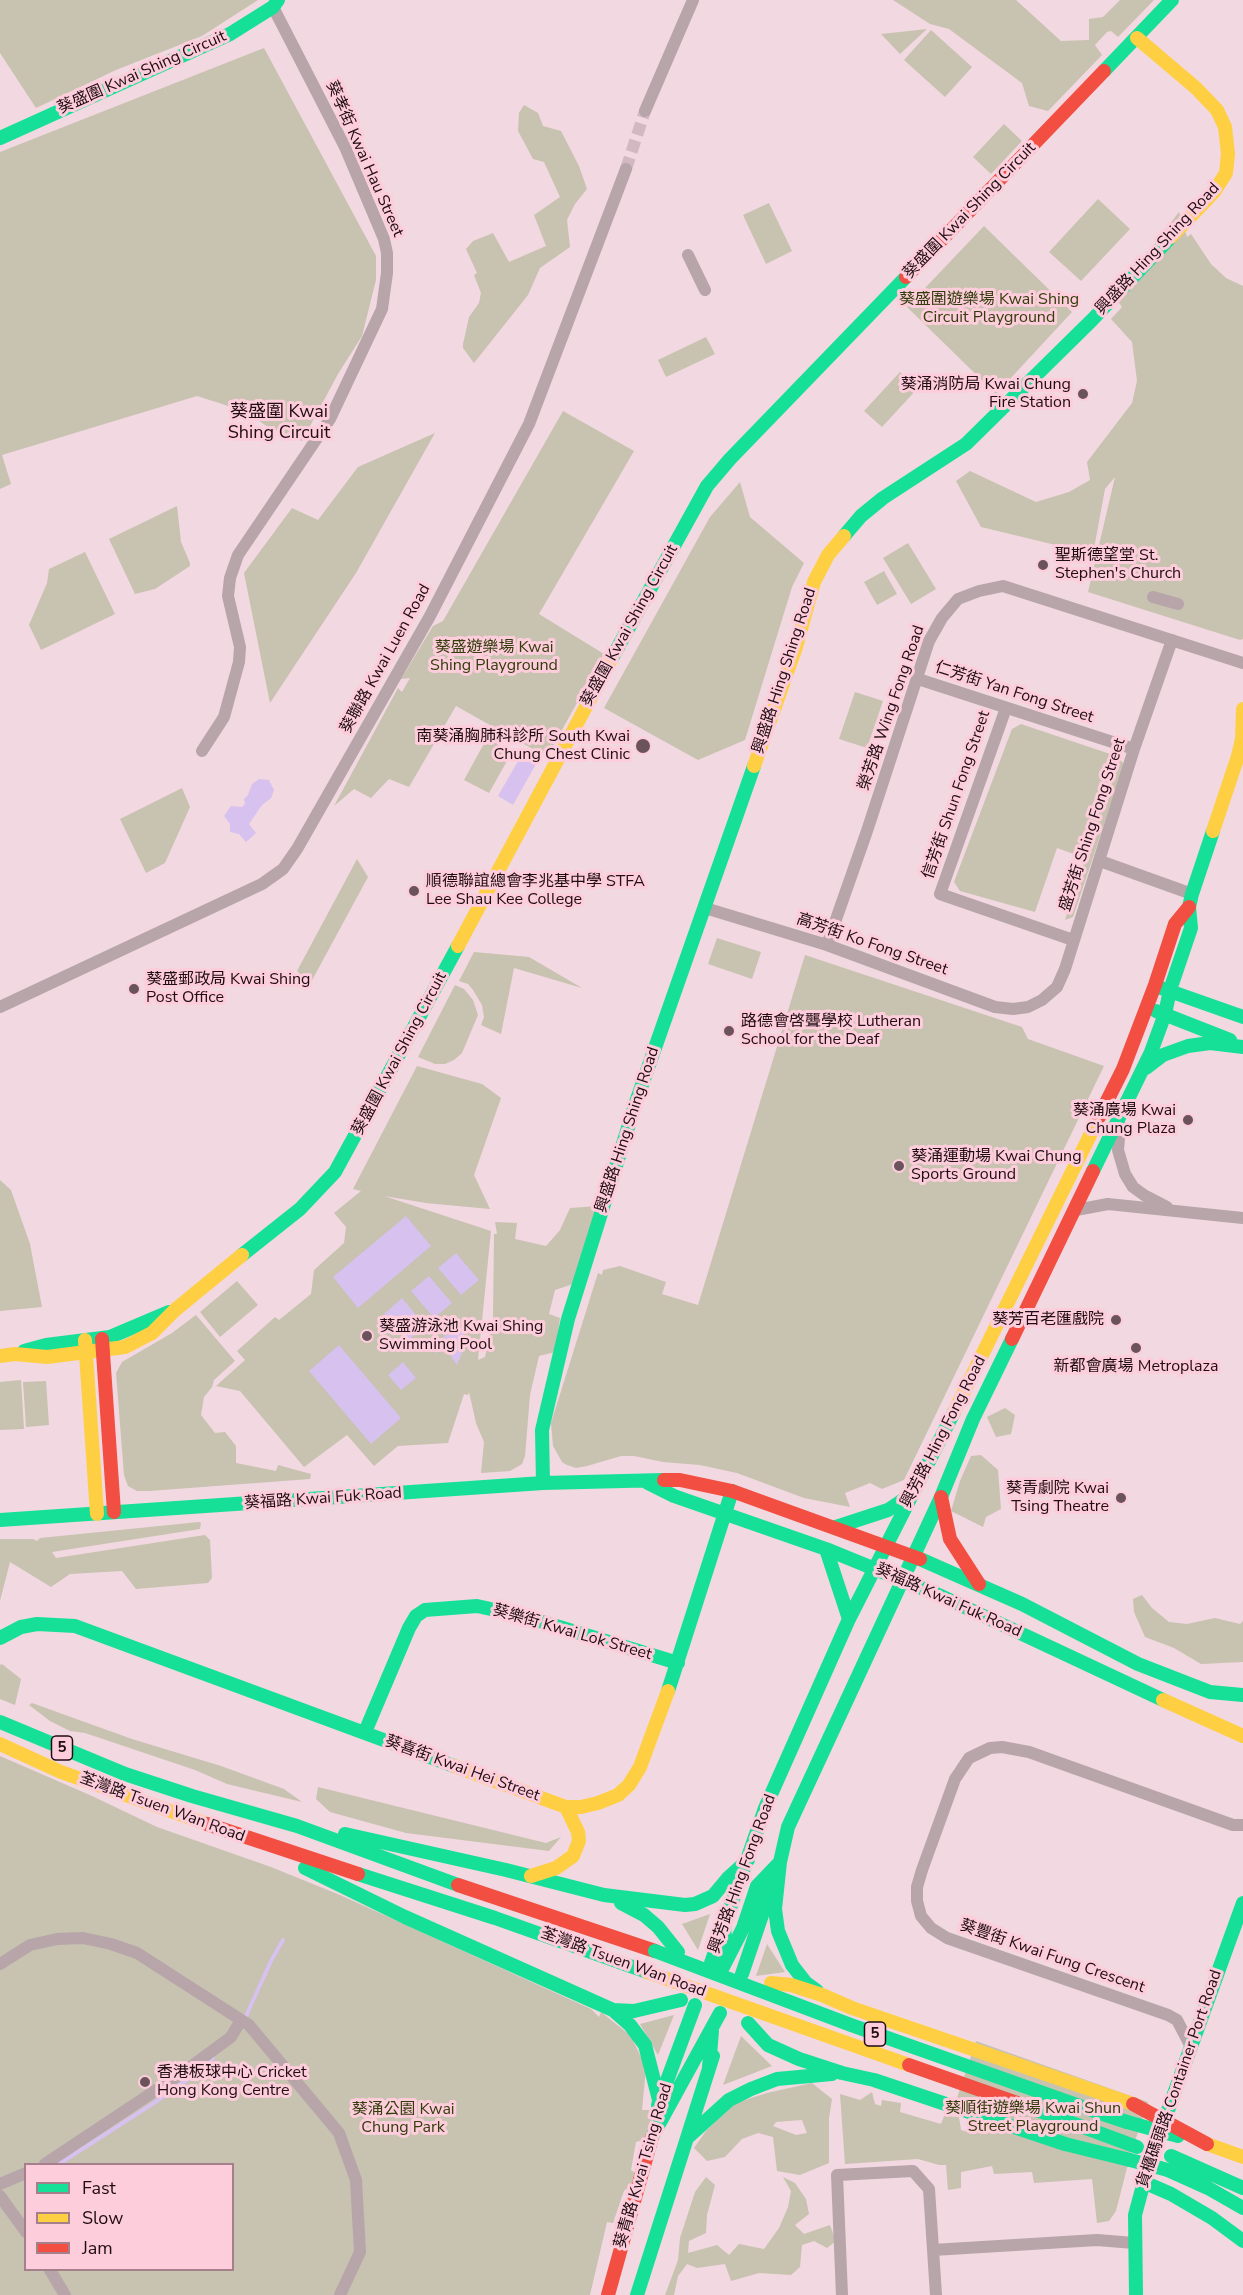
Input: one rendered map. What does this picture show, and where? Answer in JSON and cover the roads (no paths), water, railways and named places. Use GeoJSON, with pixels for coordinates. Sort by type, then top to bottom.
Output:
{"type":"FeatureCollection","features":[{"type":"Feature","properties":{"kind":"main road","name":"葵盛圍 Kwai Shing Circuit"},"geometry":{"type":"LineString","coordinates":[[0,1356],[15,1354],[47,1357],[85,1347],[103,1345],[125,1347],[152,1333],[175,1310],[300,1209],[335,1172],[707,486],[730,459],[1172,0]]}},
{"type":"Feature","properties":{"kind":"main road","name":"葵盛圍 Kwai Shing Circuit"},"geometry":{"type":"LineString","coordinates":[[0,138],[230,34],[275,4]]}},
{"type":"Feature","properties":{"kind":"main road","name":"興盛路 Hing Shing Road"},"geometry":{"type":"LineString","coordinates":[[543,1483],[540,1456],[542,1430],[568,1319],[636,1102],[796,647],[814,582],[828,555],[861,516],[884,498],[966,444],[1092,320],[1214,192],[1226,173],[1228,154],[1225,127],[1217,110],[1196,88],[1137,38]]}},
{"type":"Feature","properties":{"kind":"main road","name":"興芳路 Hing Fong Road"},"geometry":{"type":"LineString","coordinates":[[780,1862],[757,1886],[746,1921],[722,1965],[724,1924],[765,1808],[849,1619],[981,1360],[1123,1069],[1175,924],[1190,900],[1243,738],[1243,709]]}},
{"type":"Feature","properties":{"kind":"main road","name":"興芳路 Hing Fong Road"},"geometry":{"type":"LineString","coordinates":[[742,1974],[780,1862],[788,1827],[941,1497],[974,1419],[1077,1210],[1142,1071],[1165,1014],[1170,990],[1191,927],[1190,900]]}},
{"type":"Feature","properties":{"kind":"main road"},"geometry":{"type":"LineString","coordinates":[[1155,985],[1243,1017]]}},
{"type":"Feature","properties":{"kind":"main road"},"geometry":{"type":"LineString","coordinates":[[1147,1007],[1243,1046]]}},
{"type":"Feature","properties":{"kind":"main road"},"geometry":{"type":"LineString","coordinates":[[1142,1071],[1163,1055],[1188,1046],[1210,1043],[1243,1046]]}},
{"type":"Feature","properties":{"kind":"main road"},"geometry":{"type":"LineString","coordinates":[[103,1345],[114,1512]]}},
{"type":"Feature","properties":{"kind":"main road"},"geometry":{"type":"LineString","coordinates":[[85,1347],[97,1514]]}},
{"type":"Feature","properties":{"kind":"main road","name":"葵福路 Kwai Fuk Road"},"geometry":{"type":"LineString","coordinates":[[0,1520],[543,1483],[680,1480],[732,1491],[913,1556],[979,1584],[1158,1672],[1210,1692],[1243,1695]]}},
{"type":"Feature","properties":{"kind":"main road","name":"葵福路 Kwai Fuk Road"},"geometry":{"type":"LineString","coordinates":[[647,1482],[674,1496],[826,1549],[875,1569],[1006,1626],[1243,1736]]}},
{"type":"Feature","properties":{"kind":"main road","name":"葵喜街 Kwai Hei Street"},"geometry":{"type":"LineString","coordinates":[[0,1638],[21,1628],[37,1624],[75,1626],[566,1807],[581,1807],[618,1795],[640,1767],[678,1663],[732,1491]]}},
{"type":"Feature","properties":{"kind":"main road"},"geometry":{"type":"LineString","coordinates":[[836,1527],[888,1510],[912,1494]]}},
{"type":"Feature","properties":{"kind":"main road"},"geometry":{"type":"LineString","coordinates":[[941,1497],[950,1539],[979,1584]]}},
{"type":"Feature","properties":{"kind":"main road"},"geometry":{"type":"LineString","coordinates":[[826,1549],[849,1619]]}},
{"type":"Feature","properties":{"kind":"main road","name":"葵樂街 Kwai Lok Street"},"geometry":{"type":"LineString","coordinates":[[365,1732],[409,1628],[416,1616],[425,1610],[477,1606],[523,1616],[678,1663]]}},
{"type":"Feature","properties":{"kind":"main road","name":"荃灣路 Tsuen Wan Road"},"geometry":{"type":"LineString","coordinates":[[0,1722],[125,1774],[297,1826],[430,1876],[623,1941],[1038,2092],[1126,2122],[1207,2144],[1243,2157]]}},
{"type":"Feature","properties":{"kind":"main road","name":"荃灣路 Tsuen Wan Road"},"geometry":{"type":"LineString","coordinates":[[0,1744],[100,1786],[272,1847],[485,1914],[1137,2147],[1171,2156],[1243,2188]]}},
{"type":"Feature","properties":{"kind":"main road"},"geometry":{"type":"LineString","coordinates":[[530,1876],[556,1868],[573,1856],[579,1840],[573,1818],[566,1807]]}},
{"type":"Feature","properties":{"kind":"main road"},"geometry":{"type":"LineString","coordinates":[[297,1826],[356,1836],[604,1895],[672,1904],[695,1904],[712,1896],[748,1860]]}},
{"type":"Feature","properties":{"kind":"main road"},"geometry":{"type":"LineString","coordinates":[[272,1847],[297,1864],[343,1888],[613,2010],[630,2025],[645,2045],[659,2100]]}},
{"type":"Feature","properties":{"kind":"main road"},"geometry":{"type":"LineString","coordinates":[[780,1862],[775,1909],[778,1931],[792,1965],[806,1983],[822,1995]]}},
{"type":"Feature","properties":{"kind":"main road"},"geometry":{"type":"LineString","coordinates":[[604,1895],[644,1915],[658,1927],[678,1952]]}},
{"type":"Feature","properties":{"kind":"main road","name":"貨櫃碼頭路 Container Port Road"},"geometry":{"type":"LineString","coordinates":[[1136,2295],[1135,2216],[1149,2163],[1243,1903]]}},
{"type":"Feature","properties":{"kind":"main road"},"geometry":{"type":"LineString","coordinates":[[771,1983],[791,1985],[822,1995],[852,2008],[1133,2103],[1207,2144]]}},
{"type":"Feature","properties":{"kind":"main road"},"geometry":{"type":"LineString","coordinates":[[613,2010],[633,2011],[655,2008],[681,2000]]}},
{"type":"Feature","properties":{"kind":"main road","name":"葵青路 Kwai Tsing Road"},"geometry":{"type":"LineString","coordinates":[[608,2295],[652,2137],[659,2100],[695,2005]]}},
{"type":"Feature","properties":{"kind":"main road","name":"葵青路 Kwai Tsing Road"},"geometry":{"type":"LineString","coordinates":[[637,2295],[709,2067],[717,2015],[652,2137]]}},
{"type":"Feature","properties":{"kind":"main road"},"geometry":{"type":"LineString","coordinates":[[748,2022],[759,2037],[779,2051],[1065,2144],[1168,2170],[1208,2188],[1243,2208]]}},
{"type":"Feature","properties":{"kind":"main road"},"geometry":{"type":"LineString","coordinates":[[687,2138],[729,2100],[751,2089],[777,2079],[842,2073]]}},
{"type":"Feature","properties":{"kind":"main road"},"geometry":{"type":"LineString","coordinates":[[1065,2144],[1171,2194],[1212,2218],[1243,2241]]}},
{"type":"Feature","properties":{"kind":"main road"},"geometry":{"type":"LineString","coordinates":[[1137,2147],[1168,2170]]}},
{"type":"Feature","properties":{"kind":"street"},"geometry":{"type":"LineString","coordinates":[[645,111],[693,0]]}},
{"type":"Feature","properties":{"kind":"street","name":"葵孝街 Kwai Hau Street"},"geometry":{"type":"LineString","coordinates":[[202,751],[224,717],[239,662],[240,647],[228,596],[230,578],[238,555],[330,419],[382,309],[387,273],[384,238],[353,167],[275,4]]}},
{"type":"Feature","properties":{"kind":"street","name":"葵聯路 Kwai Luen Road"},"geometry":{"type":"LineString","coordinates":[[0,1007],[262,884],[283,868],[297,849],[433,611],[529,424],[626,169]]}},
{"type":"Feature","properties":{"kind":"street"},"geometry":{"type":"LineString","coordinates":[[688,255],[705,290]]}},
{"type":"Feature","properties":{"kind":"street","name":"榮芳路 Wing Fong Road"},"geometry":{"type":"LineString","coordinates":[[826,945],[929,641],[942,618],[958,599],[979,591],[1003,586],[1243,663]]}},
{"type":"Feature","properties":{"kind":"street"},"geometry":{"type":"LineString","coordinates":[[1153,597],[1178,604]]}},
{"type":"Feature","properties":{"kind":"street","name":"盛芳街 Shing Fong Street"},"geometry":{"type":"LineString","coordinates":[[1028,1007],[1042,1000],[1057,987],[1065,969],[1134,749],[1172,640]]}},
{"type":"Feature","properties":{"kind":"street","name":"仁芳街 Yan Fong Street"},"geometry":{"type":"LineString","coordinates":[[918,679],[1134,749]]}},
{"type":"Feature","properties":{"kind":"street","name":"信芳街 Shun Fong Street"},"geometry":{"type":"LineString","coordinates":[[1006,708],[940,894],[1073,940]]}},
{"type":"Feature","properties":{"kind":"street"},"geometry":{"type":"LineString","coordinates":[[1100,861],[1190,900]]}},
{"type":"Feature","properties":{"kind":"street","name":"高芳街 Ko Fong Street"},"geometry":{"type":"LineString","coordinates":[[705,908],[826,945],[995,1007],[1013,1010],[1028,1007]]}},
{"type":"Feature","properties":{"kind":"street"},"geometry":{"type":"LineString","coordinates":[[1126,1107],[1118,1138],[1120,1162],[1125,1174],[1133,1187],[1144,1196],[1182,1212]]}},
{"type":"Feature","properties":{"kind":"street"},"geometry":{"type":"LineString","coordinates":[[1077,1210],[1108,1204],[1243,1218]]}},
{"type":"Feature","properties":{"kind":"street","name":"葵豐街 Kwai Fung Crescent"},"geometry":{"type":"LineString","coordinates":[[1190,2045],[1177,2020],[1168,2015],[947,1938],[931,1928],[921,1916],[917,1901],[917,1887],[955,1779],[969,1758],[990,1748],[1002,1747],[1029,1752],[1233,1825],[1243,1825]]}},
{"type":"Feature","properties":{"kind":"street"},"geometry":{"type":"LineString","coordinates":[[0,1964],[30,1945],[57,1939],[83,1938],[111,1944],[137,1953],[249,2025],[339,2133],[356,2180],[360,2252],[340,2295]]}},
{"type":"Feature","properties":{"kind":"street"},"geometry":{"type":"LineString","coordinates":[[47,2163],[185,2071],[231,2037],[242,2020]]}},
{"type":"Feature","properties":{"kind":"street"},"geometry":{"type":"LineString","coordinates":[[842,2295],[837,2175],[913,2171],[929,2189],[936,2295]]}},
{"type":"Feature","properties":{"kind":"street"},"geometry":{"type":"LineString","coordinates":[[0,2184],[24,2174]]}},
{"type":"Feature","properties":{"kind":"street"},"geometry":{"type":"LineString","coordinates":[[0,2196],[24,2229]]}},
{"type":"Feature","properties":{"kind":"street"},"geometry":{"type":"LineString","coordinates":[[933,2250],[1097,2240],[1134,2243]]}},
{"type":"Feature","properties":{"kind":"street"},"geometry":{"type":"LineString","coordinates":[[51,2271],[65,2295]]}},
{"type":"Feature","properties":{"kind":"waterway"},"geometry":{"type":"LineString","coordinates":[[246,2016],[283,1940]]}},
{"type":"Feature","properties":{"kind":"waterway"},"geometry":{"type":"LineString","coordinates":[[61,2163],[154,2103],[213,2058]]}},
{"type":"Feature","properties":{"kind":"tunnel"},"geometry":{"type":"LineString","coordinates":[[626,169],[645,111]]}},
{"type":"Feature","properties":{"kind":"place","name":"葵涌消防局 Kwai Chung Fire Station"},"geometry":{"type":"Point","coordinates":[1083,394]}},
{"type":"Feature","properties":{"kind":"place","name":"聖斯德望堂 St. Stephen's Church"},"geometry":{"type":"Point","coordinates":[1043,565]}},
{"type":"Feature","properties":{"kind":"place","name":"南葵涌胸肺科診所 South Kwai Chung Chest Clinic"},"geometry":{"type":"Point","coordinates":[643,746]}},
{"type":"Feature","properties":{"kind":"place","name":"順德聯誼總會李兆基中學 STFA Lee Shau Kee College"},"geometry":{"type":"Point","coordinates":[414,891]}},
{"type":"Feature","properties":{"kind":"place","name":"葵盛郵政局 Kwai Shing Post Office"},"geometry":{"type":"Point","coordinates":[134,989]}},
{"type":"Feature","properties":{"kind":"place","name":"路德會啓聾學校 Lutheran School for the Deaf"},"geometry":{"type":"Point","coordinates":[729,1031]}},
{"type":"Feature","properties":{"kind":"place","name":"葵涌廣場 Kwai Chung Plaza"},"geometry":{"type":"Point","coordinates":[1188,1120]}},
{"type":"Feature","properties":{"kind":"place","name":"葵涌運動場 Kwai Chung Sports Ground"},"geometry":{"type":"Point","coordinates":[899,1166]}},
{"type":"Feature","properties":{"kind":"place","name":"葵芳百老匯戲院"},"geometry":{"type":"Point","coordinates":[1116,1320]}},
{"type":"Feature","properties":{"kind":"place","name":"葵盛游泳池 Kwai Shing Swimming Pool"},"geometry":{"type":"Point","coordinates":[367,1336]}},
{"type":"Feature","properties":{"kind":"place","name":"新都會廣場 Metroplaza"},"geometry":{"type":"Point","coordinates":[1136,1348]}},
{"type":"Feature","properties":{"kind":"place","name":"葵青劇院 Kwai Tsing Theatre"},"geometry":{"type":"Point","coordinates":[1121,1498]}},
{"type":"Feature","properties":{"kind":"place","name":"香港板球中心 Cricket Hong Kong Centre"},"geometry":{"type":"Point","coordinates":[145,2082]}},
{"type":"Feature","properties":{"kind":"district","name":"葵盛圍 Kwai Shing Circuit"},"geometry":{"type":"Point","coordinates":[279,423]}},
{"type":"Feature","properties":{"kind":"park label","name":"葵盛圍遊樂場 Kwai Shing Circuit Playground"},"geometry":{"type":"Point","coordinates":[989,309]}},
{"type":"Feature","properties":{"kind":"park label","name":"葵盛遊樂場 Kwai Shing Playground"},"geometry":{"type":"Point","coordinates":[494,657]}},
{"type":"Feature","properties":{"kind":"park label","name":"葵順街遊樂場 Kwai Shun Street Playground"},"geometry":{"type":"Point","coordinates":[1033,2118]}},
{"type":"Feature","properties":{"kind":"park label","name":"葵涌公園 Kwai Chung Park"},"geometry":{"type":"Point","coordinates":[403,2119]}}]}
